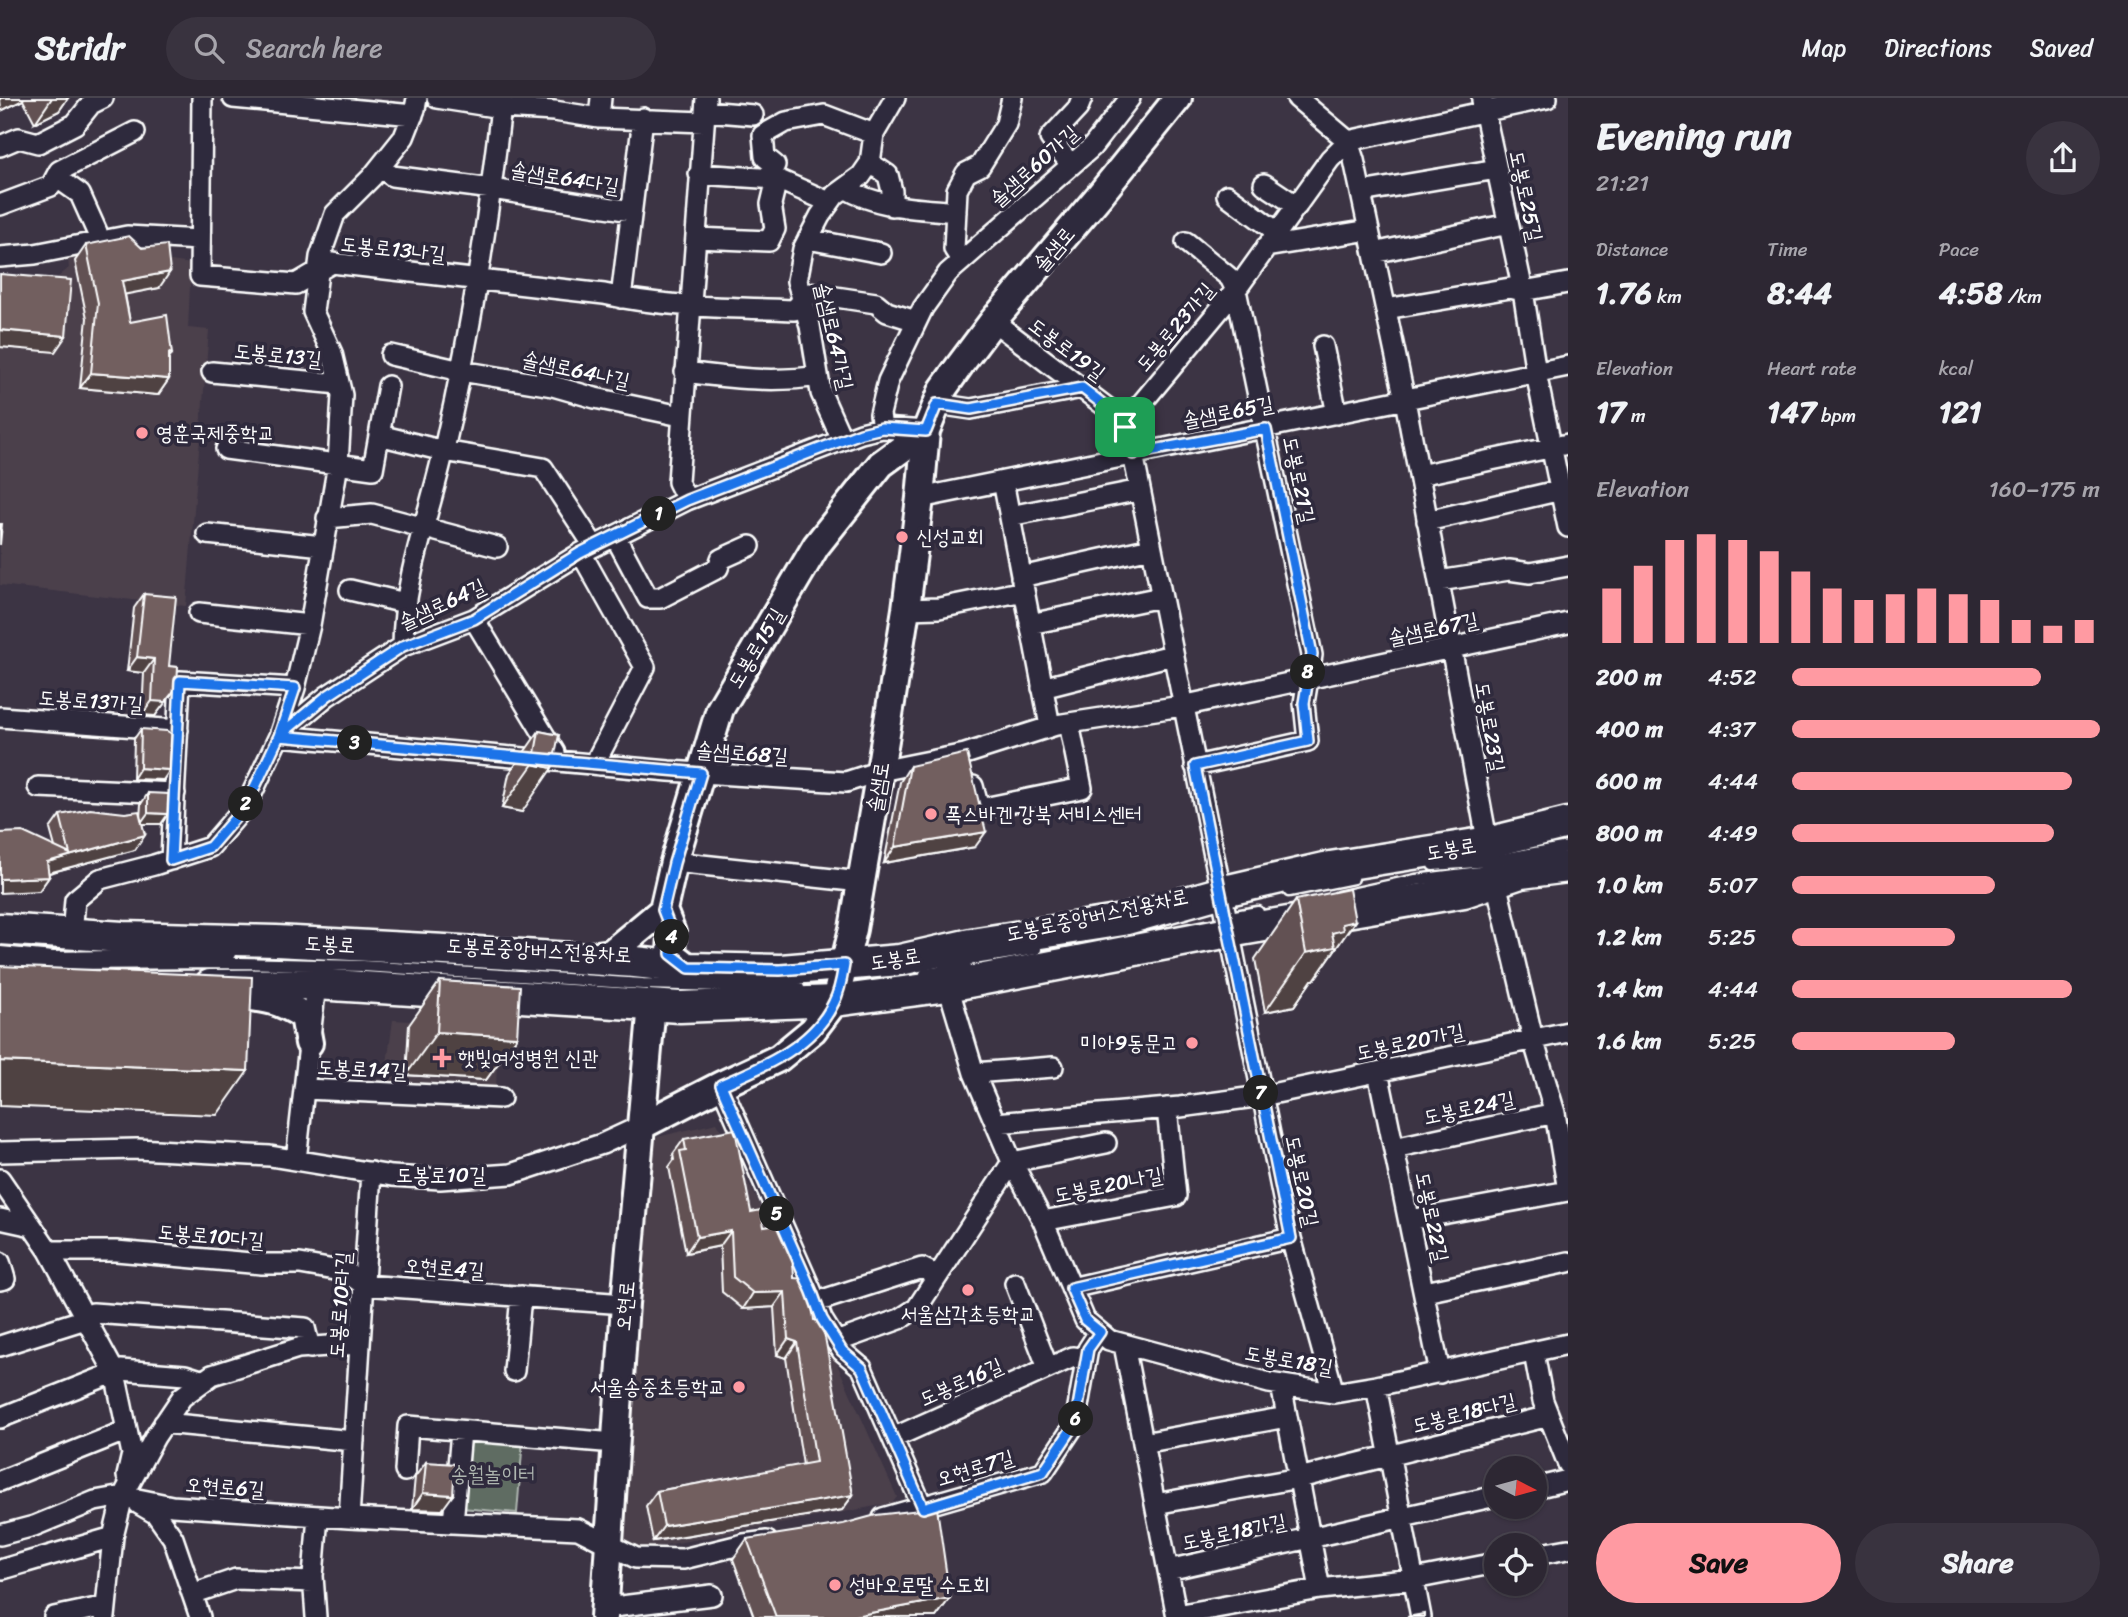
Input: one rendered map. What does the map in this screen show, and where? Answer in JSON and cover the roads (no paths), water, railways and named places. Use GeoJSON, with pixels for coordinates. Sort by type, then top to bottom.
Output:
{"type":"FeatureCollection","features":[{"type":"Feature","properties":{"kind":"main road","name":"솔샘로"},"geometry":{"type":"LineString","coordinates":[[837,984],[861,882],[880,771],[906,609],[926,431],[943,389],[993,321],[1178,98]]}},
{"type":"Feature","properties":{"kind":"main road","name":"도봉로15길"},"geometry":{"type":"LineString","coordinates":[[663,910],[674,863],[720,709],[816,546],[881,464],[926,431]]}},
{"type":"Feature","properties":{"kind":"main road","name":"도봉로"},"geometry":{"type":"LineString","coordinates":[[0,929],[523,955],[574,965],[780,970],[837,984],[900,960],[971,944],[1123,920],[1464,892],[1492,864],[1568,823]]}},
{"type":"Feature","properties":{"kind":"main road","name":"도봉로"},"geometry":{"type":"LineString","coordinates":[[0,975],[167,985],[328,985],[705,1006],[837,984],[948,986],[1223,911],[1324,869],[1492,864],[1521,873],[1568,867]]}},
{"type":"Feature","properties":{"kind":"main road"},"geometry":{"type":"LineString","coordinates":[[574,965],[611,953],[663,910],[672,933],[671,954],[676,967]]}},
{"type":"Feature","properties":{"kind":"main road"},"geometry":{"type":"LineString","coordinates":[[90,982],[126,987]]}},
{"type":"Feature","properties":{"kind":"main road","name":"도봉로10길"},"geometry":{"type":"LineString","coordinates":[[641,1126],[779,1058],[797,1045],[813,1030],[837,984]]}},
{"type":"Feature","properties":{"kind":"main road"},"geometry":{"type":"LineString","coordinates":[[190,994],[271,998],[304,1016],[309,1043]]}},
{"type":"Feature","properties":{"kind":"main road","name":"오현로"},"geometry":{"type":"LineString","coordinates":[[604,1612],[625,1304],[652,1004]]}},
{"type":"Feature","properties":{"kind":"street"},"geometry":{"type":"LineString","coordinates":[[0,146],[19,138],[38,144],[75,124],[91,104],[103,98]]}},
{"type":"Feature","properties":{"kind":"street"},"geometry":{"type":"LineString","coordinates":[[0,257],[35,254],[127,236],[200,240],[202,98]]}},
{"type":"Feature","properties":{"kind":"street","name":"도봉로13길"},"geometry":{"type":"LineString","coordinates":[[72,934],[75,900],[100,879],[210,847],[247,804],[279,736],[295,688],[310,625],[338,464],[342,395],[332,353],[313,312],[320,257],[335,214],[404,138],[415,106],[233,98]]}},
{"type":"Feature","properties":{"kind":"street"},"geometry":{"type":"LineString","coordinates":[[437,98],[502,103],[599,118],[643,118],[705,110],[753,115]]}},
{"type":"Feature","properties":{"kind":"street"},"geometry":{"type":"LineString","coordinates":[[599,118],[601,98]]}},
{"type":"Feature","properties":{"kind":"street","name":"솔샘로60가길"},"geometry":{"type":"LineString","coordinates":[[962,261],[954,249],[957,190],[966,173],[980,166],[1006,124],[1012,98]]}},
{"type":"Feature","properties":{"kind":"street"},"geometry":{"type":"LineString","coordinates":[[1070,165],[1050,138],[1078,108],[1082,98]]}},
{"type":"Feature","properties":{"kind":"street","name":"솔샘로60가길"},"geometry":{"type":"LineString","coordinates":[[882,428],[880,414],[888,381],[916,321],[947,273],[1092,147],[1130,98]]}},
{"type":"Feature","properties":{"kind":"street"},"geometry":{"type":"LineString","coordinates":[[1297,98],[1348,141],[1483,105],[1548,98]]}},
{"type":"Feature","properties":{"kind":"street"},"geometry":{"type":"LineString","coordinates":[[891,206],[892,191],[888,175],[870,163],[874,134],[892,99]]}},
{"type":"Feature","properties":{"kind":"street","name":"솔샘로64다길"},"geometry":{"type":"LineString","coordinates":[[403,646],[405,603],[444,452],[478,281],[502,103]]}},
{"type":"Feature","properties":{"kind":"street","name":"도봉로25길"},"geometry":{"type":"LineString","coordinates":[[1483,105],[1522,290],[1536,373],[1560,445],[1561,490],[1568,527]]}},
{"type":"Feature","properties":{"kind":"street"},"geometry":{"type":"LineString","coordinates":[[687,500],[678,482],[681,416],[705,110]]}},
{"type":"Feature","properties":{"kind":"street"},"geometry":{"type":"LineString","coordinates":[[696,238],[769,241],[775,229],[771,204],[775,165],[765,157],[763,135],[786,122],[824,115],[874,134]]}},
{"type":"Feature","properties":{"kind":"street"},"geometry":{"type":"LineString","coordinates":[[621,298],[643,118]]}},
{"type":"Feature","properties":{"kind":"street"},"geometry":{"type":"LineString","coordinates":[[0,205],[51,186],[59,171],[135,132]]}},
{"type":"Feature","properties":{"kind":"street","name":"도봉로23길"},"geometry":{"type":"LineString","coordinates":[[1348,141],[1405,400],[1492,864]]}},
{"type":"Feature","properties":{"kind":"street","name":"도봉로23가길"},"geometry":{"type":"LineString","coordinates":[[1125,427],[1136,410],[1236,290],[1330,159],[1348,141]]}},
{"type":"Feature","properties":{"kind":"street","name":"솔샘로64가길"},"geometry":{"type":"LineString","coordinates":[[842,440],[821,393],[810,326],[797,281],[803,249],[829,202],[861,176],[870,163]]}},
{"type":"Feature","properties":{"kind":"street"},"geometry":{"type":"LineString","coordinates":[[380,167],[392,176],[492,189]]}},
{"type":"Feature","properties":{"kind":"street"},"geometry":{"type":"LineString","coordinates":[[1361,192],[1497,169]]}},
{"type":"Feature","properties":{"kind":"street"},"geometry":{"type":"LineString","coordinates":[[699,174],[772,179],[829,202]]}},
{"type":"Feature","properties":{"kind":"street"},"geometry":{"type":"LineString","coordinates":[[56,177],[80,194],[97,232],[98,242]]}},
{"type":"Feature","properties":{"kind":"street"},"geometry":{"type":"LineString","coordinates":[[1264,184],[1297,206]]}},
{"type":"Feature","properties":{"kind":"street"},"geometry":{"type":"LineString","coordinates":[[845,188],[860,197],[891,206],[956,212]]}},
{"type":"Feature","properties":{"kind":"street","name":"솔샘로64다길"},"geometry":{"type":"LineString","coordinates":[[492,189],[631,211]]}},
{"type":"Feature","properties":{"kind":"street"},"geometry":{"type":"LineString","coordinates":[[1227,195],[1272,240],[1369,230]]}},
{"type":"Feature","properties":{"kind":"street"},"geometry":{"type":"LineString","coordinates":[[1374,253],[1508,224]]}},
{"type":"Feature","properties":{"kind":"street"},"geometry":{"type":"LineString","coordinates":[[808,239],[881,253]]}},
{"type":"Feature","properties":{"kind":"street","name":"도봉로13나길"},"geometry":{"type":"LineString","coordinates":[[200,240],[200,276],[296,284],[332,262],[604,294],[635,301],[794,310],[802,300]]}},
{"type":"Feature","properties":{"kind":"street","name":"도봉로23가길"},"geometry":{"type":"LineString","coordinates":[[1186,242],[1230,278],[1236,290]]}},
{"type":"Feature","properties":{"kind":"street"},"geometry":{"type":"LineString","coordinates":[[1386,309],[1510,288],[1522,290],[1568,283]]}},
{"type":"Feature","properties":{"kind":"street","name":"도봉로21길"},"geometry":{"type":"LineString","coordinates":[[1236,290],[1312,654],[1307,679]]}},
{"type":"Feature","properties":{"kind":"street"},"geometry":{"type":"LineString","coordinates":[[802,300],[809,293],[876,303],[887,312],[916,321]]}},
{"type":"Feature","properties":{"kind":"street","name":"도봉로19길"},"geometry":{"type":"LineString","coordinates":[[993,321],[1122,419],[1133,454],[1223,911]]}},
{"type":"Feature","properties":{"kind":"street"},"geometry":{"type":"LineString","coordinates":[[1323,346],[1338,414]]}},
{"type":"Feature","properties":{"kind":"street"},"geometry":{"type":"LineString","coordinates":[[391,355],[461,371]]}},
{"type":"Feature","properties":{"kind":"street","name":"솔샘로65길"},"geometry":{"type":"LineString","coordinates":[[920,498],[1568,366]]}},
{"type":"Feature","properties":{"kind":"street","name":"솔샘로64나길"},"geometry":{"type":"LineString","coordinates":[[461,371],[552,387],[681,416]]}},
{"type":"Feature","properties":{"kind":"street","name":"도봉로13길"},"geometry":{"type":"LineString","coordinates":[[212,372],[339,384]]}},
{"type":"Feature","properties":{"kind":"street"},"geometry":{"type":"LineString","coordinates":[[685,372],[792,380],[818,376]]}},
{"type":"Feature","properties":{"kind":"street"},"geometry":{"type":"LineString","coordinates":[[226,449],[373,469],[388,386]]}},
{"type":"Feature","properties":{"kind":"street"},"geometry":{"type":"LineString","coordinates":[[937,404],[971,409],[1082,388]]}},
{"type":"Feature","properties":{"kind":"street","name":"솔샘로64길"},"geometry":{"type":"LineString","coordinates":[[279,736],[327,696],[403,646],[474,619],[587,549],[687,500],[842,440],[882,428],[926,431]]}},
{"type":"Feature","properties":{"kind":"street"},"geometry":{"type":"LineString","coordinates":[[379,435],[444,452],[543,468],[587,549],[645,667],[599,755],[599,765]]}},
{"type":"Feature","properties":{"kind":"street"},"geometry":{"type":"LineString","coordinates":[[1419,475],[1560,445]]}},
{"type":"Feature","properties":{"kind":"street"},"geometry":{"type":"LineString","coordinates":[[965,754],[979,809],[1082,788],[1042,688],[1003,481]]}},
{"type":"Feature","properties":{"kind":"street"},"geometry":{"type":"LineString","coordinates":[[1010,516],[1140,490]]}},
{"type":"Feature","properties":{"kind":"street"},"geometry":{"type":"LineString","coordinates":[[1427,521],[1561,490]]}},
{"type":"Feature","properties":{"kind":"street"},"geometry":{"type":"LineString","coordinates":[[327,518],[372,514],[497,547]]}},
{"type":"Feature","properties":{"kind":"street"},"geometry":{"type":"LineString","coordinates":[[207,534],[323,546]]}},
{"type":"Feature","properties":{"kind":"street"},"geometry":{"type":"LineString","coordinates":[[615,536],[648,598],[660,598],[718,568],[721,559],[750,546]]}},
{"type":"Feature","properties":{"kind":"street"},"geometry":{"type":"LineString","coordinates":[[906,609],[939,608],[1151,548]]}},
{"type":"Feature","properties":{"kind":"street"},"geometry":{"type":"LineString","coordinates":[[1439,581],[1508,570],[1530,573],[1568,566]]}},
{"type":"Feature","properties":{"kind":"street"},"geometry":{"type":"LineString","coordinates":[[350,590],[405,603]]}},
{"type":"Feature","properties":{"kind":"street"},"geometry":{"type":"LineString","coordinates":[[1030,624],[1161,597]]}},
{"type":"Feature","properties":{"kind":"street"},"geometry":{"type":"LineString","coordinates":[[199,613],[310,625]]}},
{"type":"Feature","properties":{"kind":"street"},"geometry":{"type":"LineString","coordinates":[[474,619],[561,761]]}},
{"type":"Feature","properties":{"kind":"street","name":"솔샘로67길"},"geometry":{"type":"LineString","coordinates":[[880,771],[965,754],[1059,725],[1182,706],[1568,623]]}},
{"type":"Feature","properties":{"kind":"street"},"geometry":{"type":"LineString","coordinates":[[1042,688],[1172,656]]}},
{"type":"Feature","properties":{"kind":"street"},"geometry":{"type":"LineString","coordinates":[[1195,766],[1308,741],[1304,703],[1307,679]]}},
{"type":"Feature","properties":{"kind":"street"},"geometry":{"type":"LineString","coordinates":[[171,860],[180,681],[295,688]]}},
{"type":"Feature","properties":{"kind":"street","name":"도봉로13가길"},"geometry":{"type":"LineString","coordinates":[[0,717],[178,730]]}},
{"type":"Feature","properties":{"kind":"street","name":"솔샘로68길"},"geometry":{"type":"LineString","coordinates":[[279,736],[599,765],[846,782],[880,771]]}},
{"type":"Feature","properties":{"kind":"street"},"geometry":{"type":"LineString","coordinates":[[38,787],[175,793]]}},
{"type":"Feature","properties":{"kind":"street"},"geometry":{"type":"LineString","coordinates":[[674,863],[861,882]]}},
{"type":"Feature","properties":{"kind":"street"},"geometry":{"type":"LineString","coordinates":[[1409,1220],[1567,1181],[1555,1113],[1533,1039],[1492,864]]}},
{"type":"Feature","properties":{"kind":"street","name":"도봉로20길"},"geometry":{"type":"LineString","coordinates":[[1223,911],[1291,1238],[1334,1393]]}},
{"type":"Feature","properties":{"kind":"street","name":"도봉로14길"},"geometry":{"type":"LineString","coordinates":[[296,1160],[309,1043],[328,985]]}},
{"type":"Feature","properties":{"kind":"street","name":"도봉로18길"},"geometry":{"type":"LineString","coordinates":[[948,986],[974,1073],[1012,1162],[1043,1221],[1085,1320],[1109,1340],[1281,1385],[1334,1393],[1440,1373],[1568,1344]]}},
{"type":"Feature","properties":{"kind":"street","name":"도봉로20가길"},"geometry":{"type":"LineString","coordinates":[[1262,1096],[1568,1032]]}},
{"type":"Feature","properties":{"kind":"street"},"geometry":{"type":"LineString","coordinates":[[974,1073],[1053,1067]]}},
{"type":"Feature","properties":{"kind":"street","name":"도봉로22길"},"geometry":{"type":"LineString","coordinates":[[1378,1072],[1440,1373]]}},
{"type":"Feature","properties":{"kind":"street"},"geometry":{"type":"LineString","coordinates":[[721,1085],[822,1319],[842,1351],[862,1368],[923,1508]]}},
{"type":"Feature","properties":{"kind":"street","name":"도봉로14길"},"geometry":{"type":"LineString","coordinates":[[304,1089],[501,1098]]}},
{"type":"Feature","properties":{"kind":"street"},"geometry":{"type":"LineString","coordinates":[[996,1123],[1167,1108],[1262,1096]]}},
{"type":"Feature","properties":{"kind":"street","name":"도봉로20나길"},"geometry":{"type":"LineString","coordinates":[[1043,1221],[1176,1196],[1167,1108]]}},
{"type":"Feature","properties":{"kind":"street","name":"도봉로24길"},"geometry":{"type":"LineString","coordinates":[[1394,1148],[1555,1113]]}},
{"type":"Feature","properties":{"kind":"street","name":"도봉로10길"},"geometry":{"type":"LineString","coordinates":[[0,1152],[137,1149],[270,1156],[371,1172],[440,1179],[511,1174],[602,1144],[641,1126]]}},
{"type":"Feature","properties":{"kind":"street"},"geometry":{"type":"LineString","coordinates":[[836,1342],[900,1319],[917,1308],[1012,1162],[1106,1143]]}},
{"type":"Feature","properties":{"kind":"street","name":"도봉로10라길"},"geometry":{"type":"LineString","coordinates":[[349,1518],[371,1172]]}},
{"type":"Feature","properties":{"kind":"street"},"geometry":{"type":"LineString","coordinates":[[0,1179],[49,1251],[115,1373],[125,1431],[132,1454],[113,1536],[105,1612],[54,1617]]}},
{"type":"Feature","properties":{"kind":"street"},"geometry":{"type":"LineString","coordinates":[[0,1219],[32,1226]]}},
{"type":"Feature","properties":{"kind":"street"},"geometry":{"type":"LineString","coordinates":[[1071,1288],[1291,1238]]}},
{"type":"Feature","properties":{"kind":"street","name":"도봉로10다길"},"geometry":{"type":"LineString","coordinates":[[49,1251],[116,1251],[262,1264],[300,1264],[346,1272],[364,1285]]}},
{"type":"Feature","properties":{"kind":"street"},"geometry":{"type":"LineString","coordinates":[[0,1262],[5,1279],[0,1280]]}},
{"type":"Feature","properties":{"kind":"street"},"geometry":{"type":"LineString","coordinates":[[1425,1292],[1568,1262]]}},
{"type":"Feature","properties":{"kind":"street"},"geometry":{"type":"LineString","coordinates":[[816,1302],[922,1268],[938,1276]]}},
{"type":"Feature","properties":{"kind":"street"},"geometry":{"type":"LineString","coordinates":[[1015,1283],[1048,1368]]}},
{"type":"Feature","properties":{"kind":"street","name":"오현로4길"},"geometry":{"type":"LineString","coordinates":[[364,1285],[625,1304]]}},
{"type":"Feature","properties":{"kind":"street"},"geometry":{"type":"LineString","coordinates":[[514,1371],[521,1296]]}},
{"type":"Feature","properties":{"kind":"street"},"geometry":{"type":"LineString","coordinates":[[0,1346],[93,1313],[305,1328],[310,1348]]}},
{"type":"Feature","properties":{"kind":"street","name":"오현로7길"},"geometry":{"type":"LineString","coordinates":[[863,1523],[1043,1472],[1075,1424],[1088,1349],[1100,1332]]}},
{"type":"Feature","properties":{"kind":"street"},"geometry":{"type":"LineString","coordinates":[[123,1496],[164,1423],[183,1397],[204,1381],[298,1348],[360,1344]]}},
{"type":"Feature","properties":{"kind":"street","name":"도봉로18가길"},"geometry":{"type":"LineString","coordinates":[[1124,1345],[1177,1616],[1320,1589],[1414,1579]]}},
{"type":"Feature","properties":{"kind":"street"},"geometry":{"type":"LineString","coordinates":[[1534,1353],[1543,1401],[1568,1464]]}},
{"type":"Feature","properties":{"kind":"street","name":"도봉로16길"},"geometry":{"type":"LineString","coordinates":[[892,1438],[1073,1357],[1086,1359]]}},
{"type":"Feature","properties":{"kind":"street"},"geometry":{"type":"LineString","coordinates":[[0,1418],[121,1370],[185,1375],[204,1381]]}},
{"type":"Feature","properties":{"kind":"street"},"geometry":{"type":"LineString","coordinates":[[1281,1385],[1320,1589]]}},
{"type":"Feature","properties":{"kind":"street","name":"도봉로18다길"},"geometry":{"type":"LineString","coordinates":[[1376,1386],[1421,1617]]}},
{"type":"Feature","properties":{"kind":"street","name":"도봉로18다길"},"geometry":{"type":"LineString","coordinates":[[1390,1454],[1549,1416]]}},
{"type":"Feature","properties":{"kind":"street"},"geometry":{"type":"LineString","coordinates":[[1143,1443],[1287,1417]]}},
{"type":"Feature","properties":{"kind":"street"},"geometry":{"type":"LineString","coordinates":[[164,1423],[354,1441]]}},
{"type":"Feature","properties":{"kind":"street"},"geometry":{"type":"LineString","coordinates":[[405,1471],[408,1426],[615,1443]]}},
{"type":"Feature","properties":{"kind":"street"},"geometry":{"type":"LineString","coordinates":[[0,1481],[125,1431]]}},
{"type":"Feature","properties":{"kind":"street"},"geometry":{"type":"LineString","coordinates":[[453,1523],[461,1431]]}},
{"type":"Feature","properties":{"kind":"street","name":"도봉로18가길"},"geometry":{"type":"LineString","coordinates":[[1155,1504],[1299,1478],[1390,1454]]}},
{"type":"Feature","properties":{"kind":"street"},"geometry":{"type":"LineString","coordinates":[[1547,1485],[1568,1480]]}},
{"type":"Feature","properties":{"kind":"street"},"geometry":{"type":"LineString","coordinates":[[123,1496],[156,1514],[173,1538],[200,1617]]}},
{"type":"Feature","properties":{"kind":"street","name":"오현로6길"},"geometry":{"type":"LineString","coordinates":[[0,1535],[34,1526],[95,1501],[123,1496],[172,1506],[578,1529],[608,1544]]}},
{"type":"Feature","properties":{"kind":"street"},"geometry":{"type":"LineString","coordinates":[[1402,1516],[1484,1499]]}},
{"type":"Feature","properties":{"kind":"street"},"geometry":{"type":"LineString","coordinates":[[316,1617],[313,1582],[317,1516]]}},
{"type":"Feature","properties":{"kind":"street","name":"도봉로18가길"},"geometry":{"type":"LineString","coordinates":[[1168,1570],[1402,1516]]}},
{"type":"Feature","properties":{"kind":"street"},"geometry":{"type":"LineString","coordinates":[[3,1569],[113,1536]]}},
{"type":"Feature","properties":{"kind":"street"},"geometry":{"type":"LineString","coordinates":[[608,1544],[636,1558],[683,1559],[744,1544],[786,1538]]}},
{"type":"Feature","properties":{"kind":"street"},"geometry":{"type":"LineString","coordinates":[[1547,1553],[1568,1549]]}},
{"type":"Feature","properties":{"kind":"street"},"geometry":{"type":"LineString","coordinates":[[1414,1579],[1484,1565]]}},
{"type":"Feature","properties":{"kind":"street"},"geometry":{"type":"LineString","coordinates":[[192,1594],[236,1579],[313,1582]]}},
{"type":"Feature","properties":{"kind":"street","name":"오현로"},"geometry":{"type":"LineString","coordinates":[[604,1612],[712,1595]]}},
{"type":"Feature","properties":{"kind":"lane"},"geometry":{"type":"LineString","coordinates":[[1331,898],[1568,847]]}},
{"type":"Feature","properties":{"kind":"lane"},"geometry":{"type":"LineString","coordinates":[[1426,865],[1492,864],[1568,856]]}},
{"type":"Feature","properties":{"kind":"lane"},"geometry":{"type":"LineString","coordinates":[[1275,894],[1367,875]]}},
{"type":"Feature","properties":{"kind":"lane"},"geometry":{"type":"LineString","coordinates":[[1223,911],[1268,911]]}},
{"type":"Feature","properties":{"kind":"lane"},"geometry":{"type":"LineString","coordinates":[[1112,943],[1164,933]]}},
{"type":"Feature","properties":{"kind":"lane","name":"도봉로중앙버스전용차로"},"geometry":{"type":"LineString","coordinates":[[876,973],[1045,951],[913,976]]}},
{"type":"Feature","properties":{"kind":"lane","name":"도봉로중앙버스전용차로"},"geometry":{"type":"LineString","coordinates":[[0,952],[53,957],[284,954],[574,965],[612,975],[837,984]]}},
{"type":"Feature","properties":{"kind":"lane"},"geometry":{"type":"LineString","coordinates":[[0,961],[51,964],[267,963],[643,984],[837,984]]}},
{"type":"Feature","properties":{"kind":"lane"},"geometry":{"type":"LineString","coordinates":[[612,975],[676,967]]}},
{"type":"Feature","properties":{"kind":"lane"},"geometry":{"type":"LineString","coordinates":[[328,985],[446,971]]}},
{"type":"Feature","properties":{"kind":"lane"},"geometry":{"type":"LineString","coordinates":[[477,973],[547,997]]}},
{"type":"Feature","properties":{"kind":"place","name":"영훈국제중학교"},"geometry":{"type":"Point","coordinates":[142,433]}},
{"type":"Feature","properties":{"kind":"place","name":"신성교회"},"geometry":{"type":"Point","coordinates":[902,537]}},
{"type":"Feature","properties":{"kind":"place","name":"폭스바겐 강북 서비스센터"},"geometry":{"type":"Point","coordinates":[931,814]}},
{"type":"Feature","properties":{"kind":"place","name":"미아9동문고"},"geometry":{"type":"Point","coordinates":[1192,1043]}},
{"type":"Feature","properties":{"kind":"place","name":"햇빛여성병원 신관"},"geometry":{"type":"Point","coordinates":[442,1058]}},
{"type":"Feature","properties":{"kind":"place","name":"서울삼각초등학교"},"geometry":{"type":"Point","coordinates":[968,1290]}},
{"type":"Feature","properties":{"kind":"place","name":"서울송중초등학교"},"geometry":{"type":"Point","coordinates":[739,1387]}},
{"type":"Feature","properties":{"kind":"place","name":"성바오로딸 수도회"},"geometry":{"type":"Point","coordinates":[835,1585]}},
{"type":"Feature","properties":{"kind":"park label","name":"송월놀이터"},"geometry":{"type":"Point","coordinates":[493,1474]}}]}
